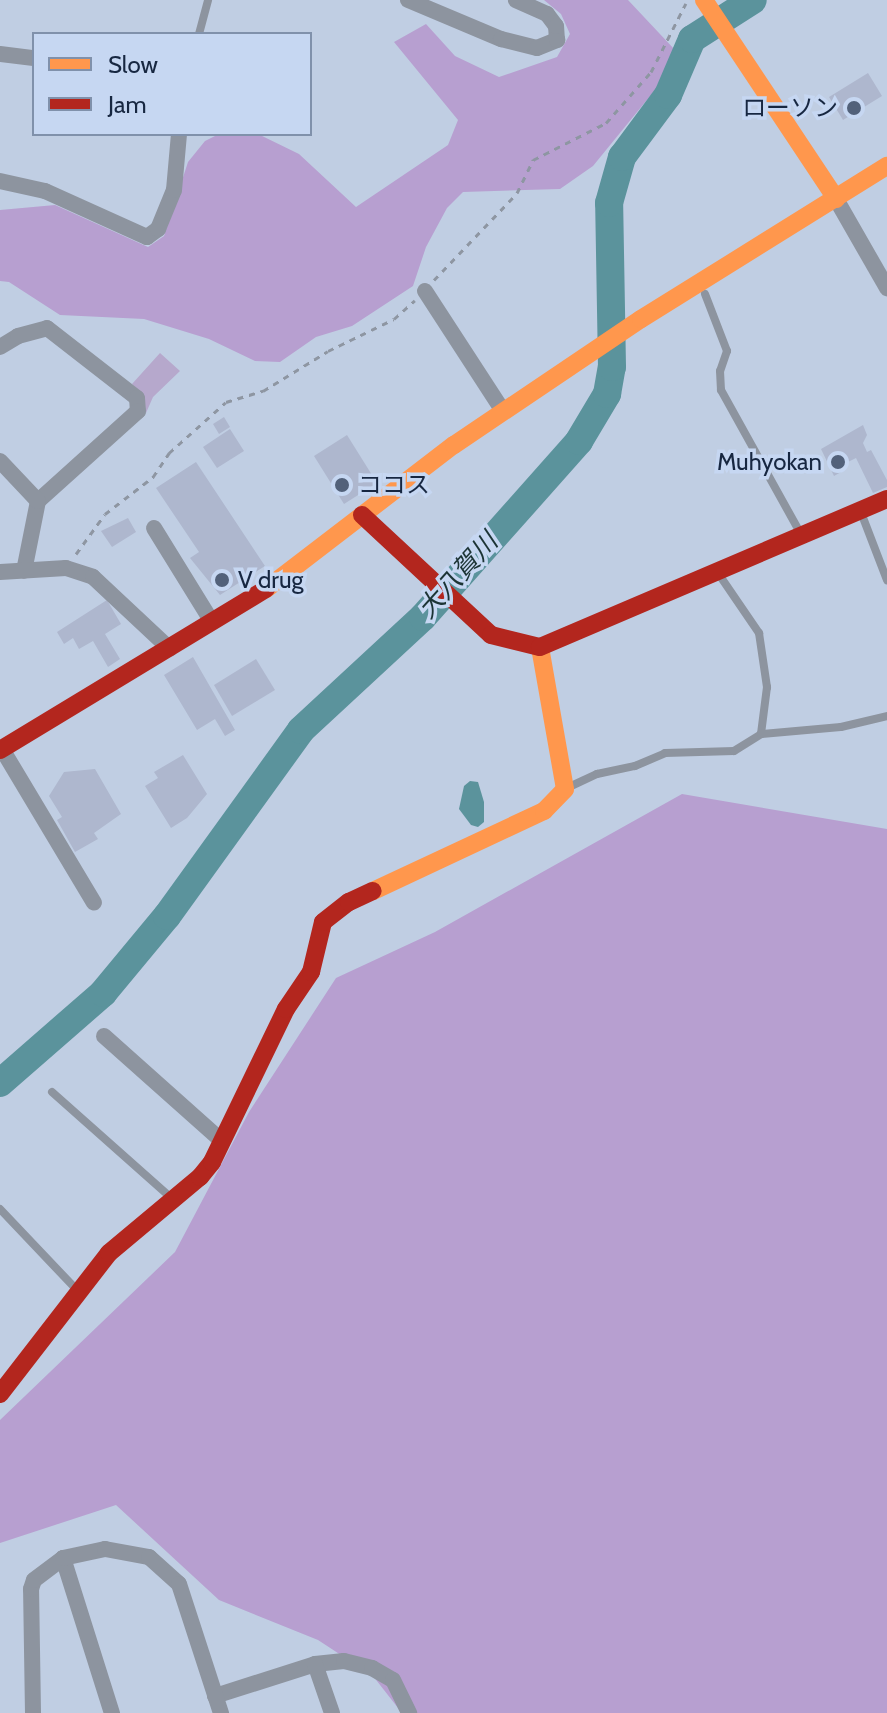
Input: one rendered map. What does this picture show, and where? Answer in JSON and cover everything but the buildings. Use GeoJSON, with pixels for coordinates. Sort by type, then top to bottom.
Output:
{"type":"FeatureCollection","features":[{"type":"Feature","properties":{"kind":"street"},"geometry":{"type":"LineString","coordinates":[[408,0],[501,39],[537,48],[557,40],[556,26],[547,14],[516,0]]}},
{"type":"Feature","properties":{"kind":"street"},"geometry":{"type":"LineString","coordinates":[[704,0],[836,199],[887,288]]}},
{"type":"Feature","properties":{"kind":"street"},"geometry":{"type":"LineString","coordinates":[[0,54],[32,58]]}},
{"type":"Feature","properties":{"kind":"street"},"geometry":{"type":"LineString","coordinates":[[0,181],[45,191],[147,237],[158,229],[174,190],[179,136]]}},
{"type":"Feature","properties":{"kind":"street"},"geometry":{"type":"LineString","coordinates":[[94,903],[1,750],[277,582],[503,411],[641,319],[887,166]]}},
{"type":"Feature","properties":{"kind":"street"},"geometry":{"type":"LineString","coordinates":[[425,291],[503,411]]}},
{"type":"Feature","properties":{"kind":"street"},"geometry":{"type":"LineString","coordinates":[[0,347],[18,336],[47,328],[137,398],[138,411],[38,501],[24,571]]}},
{"type":"Feature","properties":{"kind":"street"},"geometry":{"type":"LineString","coordinates":[[0,461],[38,501]]}},
{"type":"Feature","properties":{"kind":"street"},"geometry":{"type":"LineString","coordinates":[[362,515],[491,635],[540,647],[887,499]]}},
{"type":"Feature","properties":{"kind":"street"},"geometry":{"type":"LineString","coordinates":[[154,528],[212,622]]}},
{"type":"Feature","properties":{"kind":"street"},"geometry":{"type":"LineString","coordinates":[[0,572],[70,568],[101,582],[170,649]]}},
{"type":"Feature","properties":{"kind":"street"},"geometry":{"type":"LineString","coordinates":[[1,1393],[124,1237],[200,1177],[222,1141],[286,1009],[311,972],[323,922],[349,902],[544,811],[565,789],[540,647]]}},
{"type":"Feature","properties":{"kind":"street"},"geometry":{"type":"LineString","coordinates":[[104,1036],[222,1141]]}},
{"type":"Feature","properties":{"kind":"street"},"geometry":{"type":"LineString","coordinates":[[33,1713],[31,1589],[41,1572],[63,1558],[92,1550],[120,1550],[149,1557],[162,1565],[185,1596],[221,1713]]}},
{"type":"Feature","properties":{"kind":"street"},"geometry":{"type":"LineString","coordinates":[[63,1558],[112,1713]]}},
{"type":"Feature","properties":{"kind":"street"},"geometry":{"type":"LineString","coordinates":[[215,1696],[315,1664],[344,1661],[372,1668],[393,1680],[409,1713]]}},
{"type":"Feature","properties":{"kind":"street"},"geometry":{"type":"LineString","coordinates":[[315,1664],[332,1713]]}},
{"type":"Feature","properties":{"kind":"lane"},"geometry":{"type":"LineString","coordinates":[[200,32],[208,0]]}},
{"type":"Feature","properties":{"kind":"lane"},"geometry":{"type":"LineString","coordinates":[[705,294],[727,351],[720,371],[721,390],[801,536]]}},
{"type":"Feature","properties":{"kind":"lane"},"geometry":{"type":"LineString","coordinates":[[860,510],[887,580]]}},
{"type":"Feature","properties":{"kind":"lane"},"geometry":{"type":"LineString","coordinates":[[717,572],[759,633],[767,687],[761,734]]}},
{"type":"Feature","properties":{"kind":"lane"},"geometry":{"type":"LineString","coordinates":[[565,789],[588,777],[635,766],[665,753],[734,751],[761,734],[841,727],[887,716]]}},
{"type":"Feature","properties":{"kind":"lane"},"geometry":{"type":"LineString","coordinates":[[52,1092],[160,1192],[173,1198]]}},
{"type":"Feature","properties":{"kind":"lane"},"geometry":{"type":"LineString","coordinates":[[0,1209],[71,1281],[78,1292]]}},
{"type":"Feature","properties":{"kind":"path"},"geometry":{"type":"LineString","coordinates":[[70,568],[77,552],[105,514],[153,477],[169,453],[226,402],[263,391],[328,351],[382,326],[425,291],[517,193],[533,160],[606,123],[651,72],[688,0]]}},
{"type":"Feature","properties":{"kind":"shaded area"},"geometry":{"type":"Polygon","coordinates":[[[544,0],[628,0],[675,50],[655,90],[593,166],[560,189],[463,192],[447,208],[426,247],[413,286],[352,326],[316,337],[280,362],[255,361],[209,339],[144,319],[60,315],[9,282],[0,281],[0,210],[55,205],[148,247],[164,236],[188,162],[205,141],[215,136],[262,136],[299,154],[356,207],[448,145],[458,120],[394,42],[426,24],[455,56],[499,77],[557,57],[570,34],[561,14],[544,0]]]}},
{"type":"Feature","properties":{"kind":"shaded area"},"geometry":{"type":"Polygon","coordinates":[[[160,353],[180,371],[153,397],[146,413],[142,394],[132,384],[160,353]]]}},
{"type":"Feature","properties":{"kind":"shaded area"},"geometry":{"type":"Polygon","coordinates":[[[470,781],[478,782],[484,802],[484,822],[478,827],[471,825],[459,809],[464,786],[470,781]]]}},
{"type":"Feature","properties":{"kind":"shaded area"},"geometry":{"type":"Polygon","coordinates":[[[682,794],[887,829],[887,1713],[402,1713],[373,1676],[318,1640],[219,1600],[116,1505],[0,1543],[0,1420],[175,1252],[249,1112],[336,978],[435,932],[682,794]]]}},
{"type":"Feature","properties":{"kind":"waterway","name":"大八賀川"},"geometry":{"type":"LineString","coordinates":[[0,1083],[103,993],[167,916],[301,730],[423,617],[579,441],[607,394],[612,367],[609,203],[622,157],[668,95],[692,39],[753,0]]}},
{"type":"Feature","properties":{"kind":"traffic: slow"},"geometry":{"type":"LineString","coordinates":[[704,0],[836,199]]}},
{"type":"Feature","properties":{"kind":"traffic: slow"},"geometry":{"type":"LineString","coordinates":[[266,589],[454,445],[641,319],[887,166]]}},
{"type":"Feature","properties":{"kind":"traffic: slow"},"geometry":{"type":"LineString","coordinates":[[373,891],[544,811],[565,789],[540,647]]}},
{"type":"Feature","properties":{"kind":"traffic: jam"},"geometry":{"type":"LineString","coordinates":[[362,515],[491,635],[540,647],[887,499]]}},
{"type":"Feature","properties":{"kind":"traffic: jam"},"geometry":{"type":"LineString","coordinates":[[0,750],[266,589]]}},
{"type":"Feature","properties":{"kind":"traffic: jam"},"geometry":{"type":"LineString","coordinates":[[0,1394],[109,1253],[200,1177],[212,1162],[286,1009],[311,972],[323,922],[349,902],[373,891]]}},
{"type":"Feature","properties":{"kind":"place","name":"ローソン"},"geometry":{"type":"Point","coordinates":[854,108]}},
{"type":"Feature","properties":{"kind":"place","name":"Muhyokan"},"geometry":{"type":"Point","coordinates":[838,462]}},
{"type":"Feature","properties":{"kind":"place","name":"ココス"},"geometry":{"type":"Point","coordinates":[342,485]}},
{"type":"Feature","properties":{"kind":"place","name":"V drug"},"geometry":{"type":"Point","coordinates":[222,580]}}]}
